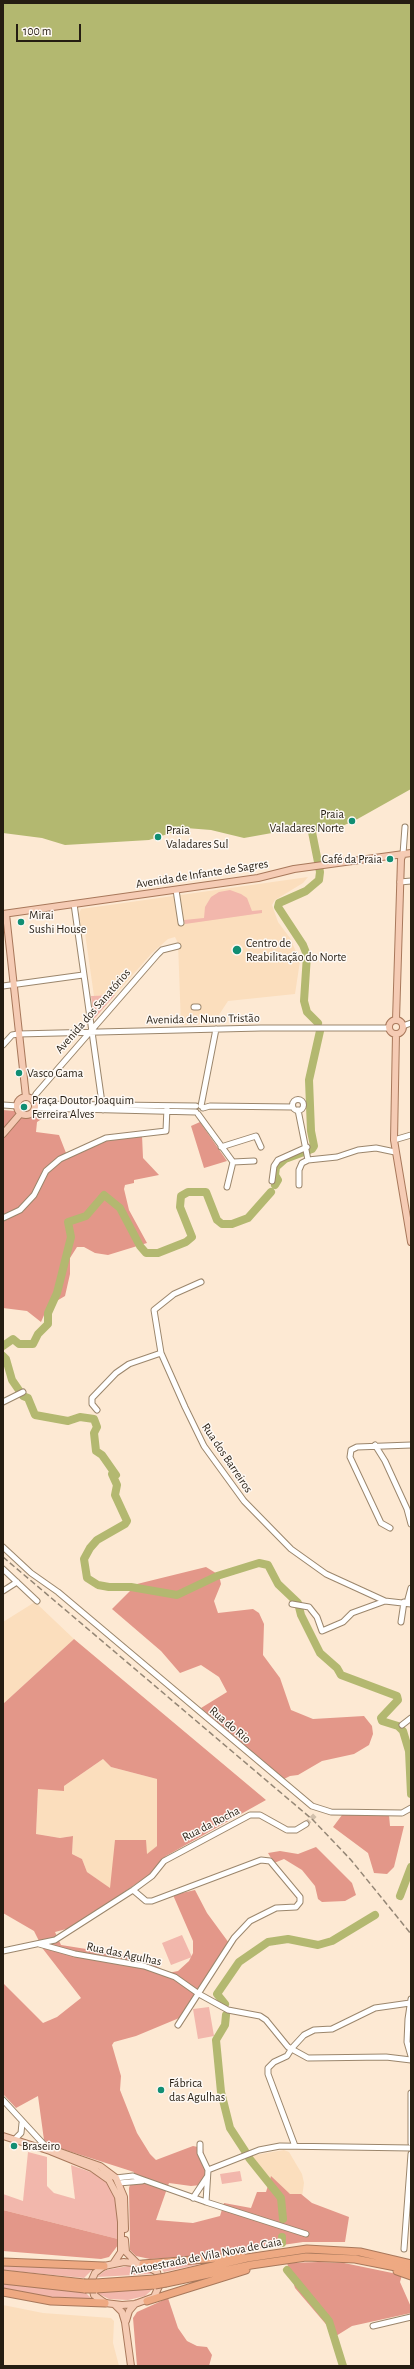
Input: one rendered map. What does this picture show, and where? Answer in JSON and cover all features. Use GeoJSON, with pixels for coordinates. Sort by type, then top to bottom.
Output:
{"type":"FeatureCollection","features":[{"type":"Feature","properties":{"kind":"highway","name":"Autoestrada de Vila Nova de Gaia"},"geometry":{"type":"LineString","coordinates":[[166,2280],[278,2252],[324,2249],[373,2254],[411,2264]]}},
{"type":"Feature","properties":{"kind":"highway"},"geometry":{"type":"LineString","coordinates":[[139,2263],[278,2252]]}},
{"type":"Feature","properties":{"kind":"highway"},"geometry":{"type":"LineString","coordinates":[[373,2254],[411,2260]]}},
{"type":"Feature","properties":{"kind":"highway","name":"Autoestrada de Vila Nova de Gaia"},"geometry":{"type":"LineString","coordinates":[[3,2280],[84,2286],[155,2282],[276,2261],[315,2257],[364,2260],[411,2270]]}},
{"type":"Feature","properties":{"kind":"highway"},"geometry":{"type":"LineString","coordinates":[[364,2260],[411,2276]]}},
{"type":"Feature","properties":{"kind":"highway"},"geometry":{"type":"LineString","coordinates":[[147,2301],[276,2261]]}},
{"type":"Feature","properties":{"kind":"highway"},"geometry":{"type":"LineString","coordinates":[[3,2262],[104,2266]]}},
{"type":"Feature","properties":{"kind":"highway","name":"Autoestrada de Vila Nova de Gaia"},"geometry":{"type":"LineString","coordinates":[[3,2274],[84,2286]]}},
{"type":"Feature","properties":{"kind":"highway"},"geometry":{"type":"LineString","coordinates":[[3,2292],[37,2299],[105,2303]]}},
{"type":"Feature","properties":{"kind":"main road","name":"Avenida de Infante de Sagres"},"geometry":{"type":"LineString","coordinates":[[4,914],[176,892],[258,878],[315,866],[411,852]]}},
{"type":"Feature","properties":{"kind":"main road"},"geometry":{"type":"LineString","coordinates":[[396,1020],[400,882],[403,854]]}},
{"type":"Feature","properties":{"kind":"main road"},"geometry":{"type":"LineString","coordinates":[[4,914],[26,1097],[34,1104],[29,1114],[22,1113]]}},
{"type":"Feature","properties":{"kind":"main road"},"geometry":{"type":"LineString","coordinates":[[396,1020],[402,1022],[403,1026],[402,1031],[396,1034],[390,1032],[390,1023],[396,1020]]}},
{"type":"Feature","properties":{"kind":"main road"},"geometry":{"type":"LineString","coordinates":[[396,1034],[394,1140],[411,1242]]}},
{"type":"Feature","properties":{"kind":"main road"},"geometry":{"type":"LineString","coordinates":[[22,1113],[18,1106],[21,1099],[26,1097]]}},
{"type":"Feature","properties":{"kind":"main road"},"geometry":{"type":"LineString","coordinates":[[3,1134],[22,1113]]}},
{"type":"Feature","properties":{"kind":"main road"},"geometry":{"type":"LineString","coordinates":[[3,2136],[50,2151],[92,2168],[116,2181]]}},
{"type":"Feature","properties":{"kind":"main road"},"geometry":{"type":"LineString","coordinates":[[50,2151],[92,2162],[105,2169],[116,2181],[125,2205],[126,2252],[139,2263],[153,2268],[160,2281],[157,2293],[147,2301],[136,2304],[115,2305],[105,2303],[94,2295],[91,2287],[92,2277],[104,2266],[113,2264],[139,2263]]}},
{"type":"Feature","properties":{"kind":"main road"},"geometry":{"type":"LineString","coordinates":[[113,2264],[118,2258],[121,2248],[120,2213],[116,2181]]}},
{"type":"Feature","properties":{"kind":"main road"},"geometry":{"type":"LineString","coordinates":[[126,2322],[129,2311],[136,2304]]}},
{"type":"Feature","properties":{"kind":"main road"},"geometry":{"type":"LineString","coordinates":[[115,2305],[122,2312],[126,2322],[131,2366]]}},
{"type":"Feature","properties":{"kind":"street"},"geometry":{"type":"LineString","coordinates":[[403,854],[405,827]]}},
{"type":"Feature","properties":{"kind":"street"},"geometry":{"type":"LineString","coordinates":[[400,882],[411,881]]}},
{"type":"Feature","properties":{"kind":"street"},"geometry":{"type":"LineString","coordinates":[[176,892],[181,923]]}},
{"type":"Feature","properties":{"kind":"street"},"geometry":{"type":"LineString","coordinates":[[74,904],[103,1108]]}},
{"type":"Feature","properties":{"kind":"street","name":"Avenida dos Sanatórios"},"geometry":{"type":"LineString","coordinates":[[34,1104],[36,1094],[92,1031],[156,955],[162,950],[178,946]]}},
{"type":"Feature","properties":{"kind":"street"},"geometry":{"type":"LineString","coordinates":[[3,986],[83,975]]}},
{"type":"Feature","properties":{"kind":"street"},"geometry":{"type":"LineString","coordinates":[[403,1026],[411,1023]]}},
{"type":"Feature","properties":{"kind":"street","name":"Avenida de Nuno Tristão"},"geometry":{"type":"LineString","coordinates":[[18,1034],[92,1031],[389,1028]]}},
{"type":"Feature","properties":{"kind":"street"},"geometry":{"type":"LineString","coordinates":[[216,1029],[199,1109],[233,1162]]}},
{"type":"Feature","properties":{"kind":"street"},"geometry":{"type":"LineString","coordinates":[[3,1044],[12,1035],[18,1034]]}},
{"type":"Feature","properties":{"kind":"street"},"geometry":{"type":"LineString","coordinates":[[293,1107],[295,1100],[302,1101],[303,1108],[298,1110]]}},
{"type":"Feature","properties":{"kind":"street"},"geometry":{"type":"LineString","coordinates":[[34,1104],[103,1108],[167,1109],[199,1109],[210,1106],[293,1107],[298,1110],[307,1153],[299,1170],[299,1185]]}},
{"type":"Feature","properties":{"kind":"street"},"geometry":{"type":"LineString","coordinates":[[3,1105],[18,1106]]}},
{"type":"Feature","properties":{"kind":"street"},"geometry":{"type":"LineString","coordinates":[[3,1218],[20,1210],[34,1195],[46,1171],[60,1159],[106,1138],[166,1131],[167,1109]]}},
{"type":"Feature","properties":{"kind":"street"},"geometry":{"type":"LineString","coordinates":[[394,1140],[411,1135]]}},
{"type":"Feature","properties":{"kind":"street"},"geometry":{"type":"LineString","coordinates":[[222,1147],[256,1136],[261,1147]]}},
{"type":"Feature","properties":{"kind":"street"},"geometry":{"type":"LineString","coordinates":[[272,1181],[274,1166],[278,1160],[307,1153],[337,1157],[358,1150],[376,1148],[395,1152]]}},
{"type":"Feature","properties":{"kind":"street"},"geometry":{"type":"LineString","coordinates":[[233,1162],[254,1161]]}},
{"type":"Feature","properties":{"kind":"street"},"geometry":{"type":"LineString","coordinates":[[227,1186],[233,1162]]}},
{"type":"Feature","properties":{"kind":"street","name":"Rua dos Barreiros"},"geometry":{"type":"LineString","coordinates":[[201,1282],[174,1294],[154,1310],[161,1353],[204,1446],[244,1501],[291,1550],[326,1574],[385,1601],[407,1603]]}},
{"type":"Feature","properties":{"kind":"street"},"geometry":{"type":"LineString","coordinates":[[97,1410],[92,1404],[92,1398],[116,1373],[129,1364],[161,1353]]}},
{"type":"Feature","properties":{"kind":"street"},"geometry":{"type":"LineString","coordinates":[[3,1402],[22,1393]]}},
{"type":"Feature","properties":{"kind":"street"},"geometry":{"type":"LineString","coordinates":[[390,1528],[381,1522],[350,1458],[351,1450],[357,1447],[375,1445],[411,1445]]}},
{"type":"Feature","properties":{"kind":"street"},"geometry":{"type":"LineString","coordinates":[[375,1445],[386,1461],[407,1509],[411,1524]]}},
{"type":"Feature","properties":{"kind":"street","name":"Rua do Rio"},"geometry":{"type":"LineString","coordinates":[[3,1547],[31,1573],[58,1592],[291,1791],[318,1812],[402,1813],[411,1808]]}},
{"type":"Feature","properties":{"kind":"street"},"geometry":{"type":"LineString","coordinates":[[3,1569],[37,1602]]}},
{"type":"Feature","properties":{"kind":"street"},"geometry":{"type":"LineString","coordinates":[[3,1591],[17,1582]]}},
{"type":"Feature","properties":{"kind":"street"},"geometry":{"type":"LineString","coordinates":[[401,1622],[411,1588]]}},
{"type":"Feature","properties":{"kind":"street"},"geometry":{"type":"LineString","coordinates":[[297,1605],[309,1607],[322,1631],[342,1622],[352,1613],[385,1601]]}},
{"type":"Feature","properties":{"kind":"street"},"geometry":{"type":"LineString","coordinates":[[402,1725],[411,1718]]}},
{"type":"Feature","properties":{"kind":"street","name":"Rua da Rocha"},"geometry":{"type":"LineString","coordinates":[[133,1890],[152,1876],[164,1861],[252,1814],[263,1816],[278,1827],[287,1830],[298,1829],[306,1824]]}},
{"type":"Feature","properties":{"kind":"street"},"geometry":{"type":"LineString","coordinates":[[3,1951],[56,1940],[133,1890],[146,1901],[152,1901],[261,1860],[270,1861],[300,1897],[300,1902],[296,1907],[276,1908],[250,1921],[234,1938],[178,2025]]}},
{"type":"Feature","properties":{"kind":"street","name":"Rua das Agulhas"},"geometry":{"type":"LineString","coordinates":[[39,1944],[75,1954],[144,1966],[175,1977],[199,1994],[228,2010],[260,2016],[266,2020],[288,2047],[308,2058],[378,2057],[411,2060]]}},
{"type":"Feature","properties":{"kind":"street"},"geometry":{"type":"LineString","coordinates":[[295,2146],[268,2074],[268,2068],[274,2062],[287,2056],[304,2035],[314,2030],[332,2028],[375,2008],[410,2001],[407,2042],[411,2056]]}},
{"type":"Feature","properties":{"kind":"street"},"geometry":{"type":"LineString","coordinates":[[411,2093],[411,2143]]}},
{"type":"Feature","properties":{"kind":"street"},"geometry":{"type":"LineString","coordinates":[[3,2100],[22,2123],[50,2151]]}},
{"type":"Feature","properties":{"kind":"street"},"geometry":{"type":"LineString","coordinates":[[15,2139],[21,2133],[22,2123]]}},
{"type":"Feature","properties":{"kind":"street"},"geometry":{"type":"LineString","coordinates":[[200,2144],[200,2153],[208,2170],[206,2202]]}},
{"type":"Feature","properties":{"kind":"street"},"geometry":{"type":"LineString","coordinates":[[208,2170],[259,2150],[280,2146],[411,2148]]}},
{"type":"Feature","properties":{"kind":"street"},"geometry":{"type":"LineString","coordinates":[[404,2249],[411,2154]]}},
{"type":"Feature","properties":{"kind":"street"},"geometry":{"type":"LineString","coordinates":[[193,2198],[207,2176]]}},
{"type":"Feature","properties":{"kind":"street"},"geometry":{"type":"LineString","coordinates":[[116,2181],[136,2180],[149,2182],[193,2198],[306,2234]]}},
{"type":"Feature","properties":{"kind":"street"},"geometry":{"type":"LineString","coordinates":[[373,2326],[411,2317]]}},
{"type":"Feature","properties":{"kind":"shaded area"},"geometry":{"type":"Polygon","coordinates":[[[3,3],[411,3],[411,789],[354,821],[330,831],[283,831],[244,838],[211,830],[186,828],[149,840],[65,845],[42,838],[3,833],[3,3]]]}},
{"type":"Feature","properties":{"kind":"shaded area","name":"Centro de Reabilitação do Norte"},"geometry":{"type":"Polygon","coordinates":[[[308,877],[303,883],[275,900],[272,905],[278,922],[290,938],[300,961],[295,994],[228,1001],[213,1024],[181,1025],[178,943],[175,937],[168,939],[152,953],[115,995],[94,996],[84,926],[81,926],[79,914],[81,909],[308,877]]]}},
{"type":"Feature","properties":{"kind":"shaded area"},"geometry":{"type":"Polygon","coordinates":[[[230,890],[247,898],[252,911],[262,910],[262,913],[185,924],[184,920],[204,918],[205,907],[211,897],[219,892],[230,890]]]}},
{"type":"Feature","properties":{"kind":"shaded area"},"geometry":{"type":"Polygon","coordinates":[[[115,995],[95,1018],[94,1018],[91,996],[115,995]]]}},
{"type":"Feature","properties":{"kind":"shaded area"},"geometry":{"type":"Polygon","coordinates":[[[3,1110],[25,1112],[33,1119],[39,1113],[51,1113],[37,1122],[36,1132],[59,1135],[66,1153],[70,1155],[112,1139],[142,1135],[143,1158],[159,1175],[134,1180],[134,1183],[125,1185],[124,1189],[129,1210],[147,1243],[108,1255],[95,1253],[84,1247],[77,1247],[70,1258],[70,1274],[65,1296],[48,1306],[41,1322],[27,1311],[3,1308],[3,1110]]]}},
{"type":"Feature","properties":{"kind":"shaded area"},"geometry":{"type":"Polygon","coordinates":[[[200,1122],[227,1161],[204,1168],[191,1126],[200,1122]]]}},
{"type":"Feature","properties":{"kind":"shaded area"},"geometry":{"type":"Polygon","coordinates":[[[206,1567],[219,1575],[221,1584],[214,1601],[218,1613],[253,1609],[259,1613],[264,1624],[263,1655],[280,1678],[291,1710],[313,1719],[364,1716],[372,1726],[373,1734],[369,1745],[354,1754],[322,1761],[298,1775],[290,1776],[282,1780],[201,1708],[227,1692],[219,1677],[201,1665],[180,1673],[161,1651],[112,1609],[137,1584],[206,1567]]]}},
{"type":"Feature","properties":{"kind":"shaded area"},"geometry":{"type":"Polygon","coordinates":[[[35,1602],[74,1639],[3,1704],[3,1622],[35,1602]]]}},
{"type":"Feature","properties":{"kind":"shaded area"},"geometry":{"type":"Polygon","coordinates":[[[74,1639],[266,1800],[166,1856],[153,1872],[74,1927],[55,1932],[61,1945],[143,1958],[168,1973],[178,1971],[189,1961],[193,1953],[193,1941],[173,1895],[195,1890],[207,1913],[229,1943],[184,2016],[136,2036],[114,2042],[112,2045],[121,2076],[120,2090],[137,2133],[150,2154],[156,2160],[193,2146],[203,2148],[206,2173],[201,2185],[191,2186],[169,2183],[156,2220],[193,2223],[220,2216],[224,2203],[251,2208],[257,2192],[266,2192],[271,2176],[290,2194],[301,2194],[312,2203],[349,2217],[345,2242],[303,2242],[221,2254],[150,2259],[136,2256],[130,2250],[129,2188],[134,2172],[53,2146],[44,2140],[38,2096],[16,2108],[3,2094],[3,1983],[43,2023],[57,2017],[81,1998],[43,1949],[34,1931],[3,1913],[3,1704],[74,1639]],[[103,1759],[64,1786],[64,1791],[38,1789],[36,1834],[60,1838],[73,1836],[72,1854],[82,1859],[87,1872],[110,1888],[115,1840],[146,1840],[147,1854],[157,1846],[157,1779],[111,1767],[103,1759]]]}},
{"type":"Feature","properties":{"kind":"shaded area"},"geometry":{"type":"Polygon","coordinates":[[[103,1759],[111,1767],[157,1779],[157,1846],[111,1889],[87,1872],[82,1859],[72,1854],[73,1836],[60,1838],[36,1834],[38,1789],[64,1786],[103,1759]]]}},
{"type":"Feature","properties":{"kind":"shaded area"},"geometry":{"type":"Polygon","coordinates":[[[342,1815],[389,1815],[390,1826],[404,1826],[394,1867],[387,1874],[374,1873],[368,1853],[333,1827],[342,1815]]]}},
{"type":"Feature","properties":{"kind":"shaded area"},"geometry":{"type":"Polygon","coordinates":[[[316,1847],[352,1883],[356,1895],[345,1901],[322,1902],[318,1899],[315,1886],[302,1870],[284,1859],[274,1863],[268,1853],[280,1851],[298,1854],[316,1847]]]}},
{"type":"Feature","properties":{"kind":"shaded area"},"geometry":{"type":"Polygon","coordinates":[[[182,1935],[192,1957],[171,1965],[162,1943],[182,1935]]]}},
{"type":"Feature","properties":{"kind":"shaded area"},"geometry":{"type":"Polygon","coordinates":[[[209,2007],[214,2036],[198,2039],[193,2009],[209,2007]]]}},
{"type":"Feature","properties":{"kind":"shaded area"},"geometry":{"type":"Polygon","coordinates":[[[284,2150],[289,2152],[302,2174],[304,2183],[301,2204],[283,2197],[250,2156],[284,2150]]]}},
{"type":"Feature","properties":{"kind":"shaded area"},"geometry":{"type":"Polygon","coordinates":[[[28,2152],[47,2157],[47,2186],[54,2193],[75,2199],[71,2165],[99,2175],[108,2183],[115,2194],[118,2208],[118,2239],[3,2210],[3,2194],[23,2201],[28,2152]]]}},
{"type":"Feature","properties":{"kind":"shaded area"},"geometry":{"type":"Polygon","coordinates":[[[240,2171],[242,2181],[222,2184],[220,2174],[240,2171]]]}},
{"type":"Feature","properties":{"kind":"shaded area"},"geometry":{"type":"Polygon","coordinates":[[[3,2210],[118,2239],[118,2245],[109,2257],[101,2259],[3,2251],[3,2210]]]}},
{"type":"Feature","properties":{"kind":"shaded area"},"geometry":{"type":"Polygon","coordinates":[[[218,2260],[164,2272],[158,2265],[218,2260]]]}},
{"type":"Feature","properties":{"kind":"shaded area"},"geometry":{"type":"Polygon","coordinates":[[[287,2263],[344,2263],[402,2275],[400,2282],[411,2307],[411,2313],[352,2326],[336,2336],[295,2288],[287,2263]]]}},
{"type":"Feature","properties":{"kind":"shaded area"},"geometry":{"type":"Polygon","coordinates":[[[3,2264],[94,2268],[84,2278],[3,2270],[3,2264]]]}},
{"type":"Feature","properties":{"kind":"shaded area"},"geometry":{"type":"Polygon","coordinates":[[[134,2265],[147,2269],[152,2274],[97,2277],[106,2270],[134,2265]]]}},
{"type":"Feature","properties":{"kind":"shaded area"},"geometry":{"type":"Polygon","coordinates":[[[3,2283],[85,2292],[92,2299],[54,2298],[3,2289],[3,2283]]]}},
{"type":"Feature","properties":{"kind":"shaded area"},"geometry":{"type":"Polygon","coordinates":[[[154,2288],[145,2296],[128,2300],[109,2299],[97,2293],[154,2288]]]}},
{"type":"Feature","properties":{"kind":"shaded area"},"geometry":{"type":"Polygon","coordinates":[[[168,2298],[178,2328],[187,2341],[197,2346],[207,2347],[212,2355],[209,2366],[137,2366],[133,2318],[137,2312],[168,2298]]]}},
{"type":"Feature","properties":{"kind":"shaded area"},"geometry":{"type":"Polygon","coordinates":[[[3,2305],[43,2313],[111,2318],[114,2321],[113,2343],[119,2366],[3,2366],[3,2305]]]}},
{"type":"Feature","properties":{"kind":"waterway"},"geometry":{"type":"LineString","coordinates":[[312,832],[320,872],[319,880],[306,891],[279,903],[278,907],[303,945],[307,955],[304,1001],[307,1012],[318,1023]]}},
{"type":"Feature","properties":{"kind":"waterway"},"geometry":{"type":"LineString","coordinates":[[275,1185],[278,1180],[275,1175],[276,1167],[285,1159],[312,1149],[314,1146],[311,1131],[309,1080],[320,1031]]}},
{"type":"Feature","properties":{"kind":"waterway"},"geometry":{"type":"LineString","coordinates":[[3,1346],[13,1339],[19,1344],[33,1344],[38,1334],[48,1324],[48,1313],[57,1293],[71,1237],[68,1222],[86,1216],[104,1195],[120,1208],[140,1246],[146,1253],[158,1253],[186,1242],[192,1237],[180,1207],[181,1196],[188,1192],[206,1192],[217,1220],[222,1224],[232,1224],[248,1218],[271,1192]]}},
{"type":"Feature","properties":{"kind":"waterway"},"geometry":{"type":"LineString","coordinates":[[3,1356],[6,1359],[12,1380],[23,1396],[28,1398],[35,1415],[68,1421],[80,1417],[94,1419],[97,1427],[94,1433],[96,1451],[102,1455],[116,1475],[112,1474],[117,1485],[115,1495],[127,1521],[125,1524],[97,1540],[90,1548],[84,1559],[87,1578],[98,1585],[109,1587],[131,1587],[177,1595],[217,1576],[259,1563],[268,1565],[278,1584],[298,1603],[301,1615],[320,1653],[337,1668],[341,1675],[397,1696],[398,1700],[381,1718],[382,1721],[398,1726],[403,1731],[409,1751],[411,1794]]}},
{"type":"Feature","properties":{"kind":"waterway"},"geometry":{"type":"LineString","coordinates":[[400,1896],[411,1867]]}},
{"type":"Feature","properties":{"kind":"waterway"},"geometry":{"type":"LineString","coordinates":[[225,2004],[217,1994],[239,1962],[268,1942],[288,1939],[318,1945],[332,1941],[375,1915]]}},
{"type":"Feature","properties":{"kind":"waterway"},"geometry":{"type":"LineString","coordinates":[[226,2015],[225,2025],[216,2040],[221,2092],[230,2128],[245,2151]]}},
{"type":"Feature","properties":{"kind":"waterway"},"geometry":{"type":"LineString","coordinates":[[249,2158],[281,2198],[283,2219]]}},
{"type":"Feature","properties":{"kind":"waterway"},"geometry":{"type":"LineString","coordinates":[[282,2237],[282,2243]]}},
{"type":"Feature","properties":{"kind":"waterway"},"geometry":{"type":"LineString","coordinates":[[287,2270],[329,2321],[343,2366]]}},
{"type":"Feature","properties":{"kind":"tunnel"},"geometry":{"type":"LineString","coordinates":[[306,1824],[316,1814]]}},
{"type":"Feature","properties":{"kind":"railway"},"geometry":{"type":"LineString","coordinates":[[3,1557],[313,1820],[351,1860],[411,1934]]}},
{"type":"Feature","properties":{"kind":"place","name":"Praia Valadares Norte"},"geometry":{"type":"Point","coordinates":[352,821]}},
{"type":"Feature","properties":{"kind":"place","name":"Praia Valadares Sul"},"geometry":{"type":"Point","coordinates":[158,837]}},
{"type":"Feature","properties":{"kind":"place","name":"Café da Praia"},"geometry":{"type":"Point","coordinates":[390,859]}},
{"type":"Feature","properties":{"kind":"place","name":"Mirai Sushi House"},"geometry":{"type":"Point","coordinates":[21,922]}},
{"type":"Feature","properties":{"kind":"place","name":"Centro de Reabilitação do Norte"},"geometry":{"type":"Point","coordinates":[237,950]}},
{"type":"Feature","properties":{"kind":"place","name":"Vasco Gama"},"geometry":{"type":"Point","coordinates":[19,1073]}},
{"type":"Feature","properties":{"kind":"place","name":"Praça Doutor Joaquim Ferreira Alves"},"geometry":{"type":"Point","coordinates":[24,1107]}},
{"type":"Feature","properties":{"kind":"place","name":"Fábrica das Agulhas"},"geometry":{"type":"Point","coordinates":[161,2090]}},
{"type":"Feature","properties":{"kind":"place","name":"Braseiro"},"geometry":{"type":"Point","coordinates":[14,2146]}}]}
